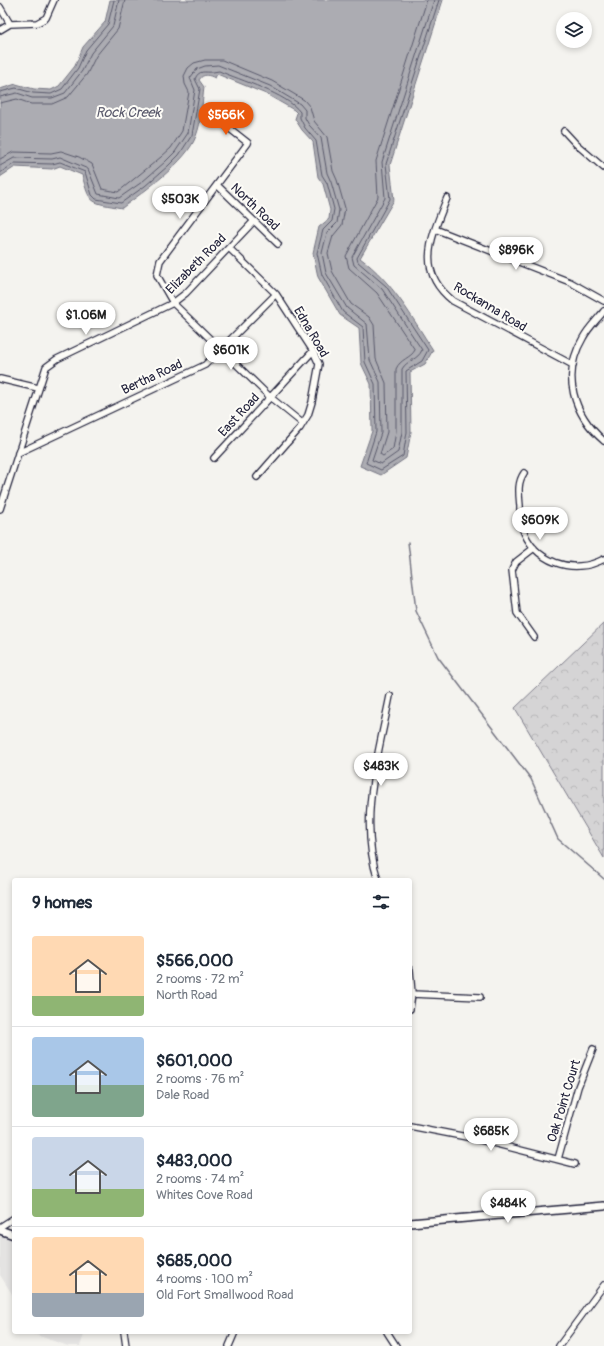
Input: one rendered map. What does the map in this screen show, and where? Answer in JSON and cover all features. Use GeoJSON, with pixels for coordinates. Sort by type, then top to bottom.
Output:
{"type":"FeatureCollection","features":[{"type":"Feature","properties":{"kind":"main road"},"geometry":{"type":"LineString","coordinates":[[412,1223],[604,1206]]}},
{"type":"Feature","properties":{"kind":"main road"},"geometry":{"type":"LineString","coordinates":[[0,1230],[12,1234]]}},
{"type":"Feature","properties":{"kind":"street"},"geometry":{"type":"LineString","coordinates":[[0,30],[10,24],[37,23],[46,18],[54,3],[54,0]]}},
{"type":"Feature","properties":{"kind":"street"},"geometry":{"type":"LineString","coordinates":[[0,7],[10,24]]}},
{"type":"Feature","properties":{"kind":"street"},"geometry":{"type":"LineString","coordinates":[[215,116],[248,143],[160,261],[157,275],[173,303],[270,397],[302,423]]}},
{"type":"Feature","properties":{"kind":"street"},"geometry":{"type":"LineString","coordinates":[[564,131],[576,144],[604,168]]}},
{"type":"Feature","properties":{"kind":"street","name":"North Road"},"geometry":{"type":"LineString","coordinates":[[217,185],[278,244]]}},
{"type":"Feature","properties":{"kind":"street","name":"Rockanna Road"},"geometry":{"type":"LineString","coordinates":[[447,198],[429,247],[428,261],[431,274],[442,291],[453,301],[573,365]]}},
{"type":"Feature","properties":{"kind":"street","name":"Elizabeth Road"},"geometry":{"type":"LineString","coordinates":[[0,509],[38,388],[44,373],[50,364],[173,303],[186,294],[254,221]]}},
{"type":"Feature","properties":{"kind":"street"},"geometry":{"type":"LineString","coordinates":[[435,229],[570,282],[604,300]]}},
{"type":"Feature","properties":{"kind":"street","name":"Edna Road"},"geometry":{"type":"LineString","coordinates":[[229,248],[276,294],[318,359],[319,369],[311,407],[302,423],[257,477]]}},
{"type":"Feature","properties":{"kind":"street","name":"Bertha Road"},"geometry":{"type":"LineString","coordinates":[[18,454],[206,365],[276,294]]}},
{"type":"Feature","properties":{"kind":"street"},"geometry":{"type":"LineString","coordinates":[[604,311],[582,340],[573,365],[572,389],[576,404],[590,428],[604,441]]}},
{"type":"Feature","properties":{"kind":"street","name":"East Road"},"geometry":{"type":"LineString","coordinates":[[214,458],[313,351]]}},
{"type":"Feature","properties":{"kind":"street"},"geometry":{"type":"LineString","coordinates":[[0,379],[38,388]]}},
{"type":"Feature","properties":{"kind":"street"},"geometry":{"type":"LineString","coordinates":[[524,473],[519,486],[521,520],[525,534],[534,548],[546,559],[567,567],[583,567],[604,559]]}},
{"type":"Feature","properties":{"kind":"street"},"geometry":{"type":"LineString","coordinates":[[534,548],[516,562],[512,570],[517,613],[534,637]]}},
{"type":"Feature","properties":{"kind":"street"},"geometry":{"type":"LineString","coordinates":[[378,878],[369,841],[369,812],[390,696]]}},
{"type":"Feature","properties":{"kind":"street"},"geometry":{"type":"LineString","coordinates":[[412,994],[480,997]]}},
{"type":"Feature","properties":{"kind":"street","name":"Oak Point Court"},"geometry":{"type":"LineString","coordinates":[[558,1159],[578,1087],[593,1049]]}},
{"type":"Feature","properties":{"kind":"street"},"geometry":{"type":"LineString","coordinates":[[412,1126],[450,1133],[575,1164]]}},
{"type":"Feature","properties":{"kind":"street"},"geometry":{"type":"LineString","coordinates":[[0,1227],[12,1219]]}},
{"type":"Feature","properties":{"kind":"street"},"geometry":{"type":"LineString","coordinates":[[560,1346],[604,1285]]}},
{"type":"Feature","properties":{"kind":"street"},"geometry":{"type":"LineString","coordinates":[[124,1334],[126,1346]]}},
{"type":"Feature","properties":{"kind":"street"},"geometry":{"type":"LineString","coordinates":[[229,1346],[234,1334]]}},
{"type":"Feature","properties":{"kind":"street"},"geometry":{"type":"LineString","coordinates":[[388,1334],[396,1346]]}},
{"type":"Feature","properties":{"kind":"shaded area"},"geometry":{"type":"Polygon","coordinates":[[[0,1235],[12,1239],[12,1294],[0,1275],[0,1235]]]}},
{"type":"Feature","properties":{"kind":"shaded area"},"geometry":{"type":"Polygon","coordinates":[[[34,1334],[84,1334],[80,1346],[68,1346],[34,1334]]]}},
{"type":"Feature","properties":{"kind":"green space"},"geometry":{"type":"Polygon","coordinates":[[[604,623],[604,858],[515,708],[604,623]]]}},
{"type":"Feature","properties":{"kind":"water","name":"Rock Creek"},"geometry":{"type":"Polygon","coordinates":[[[110,0],[443,0],[390,165],[394,200],[360,258],[372,267],[401,300],[433,350],[425,364],[410,372],[411,432],[406,458],[381,475],[360,466],[372,431],[371,384],[361,363],[359,328],[340,315],[318,277],[313,253],[319,227],[329,219],[330,210],[323,184],[318,177],[313,142],[302,130],[295,119],[297,113],[294,110],[266,94],[217,74],[215,78],[208,75],[202,76],[199,80],[204,87],[201,118],[196,136],[191,146],[184,156],[153,185],[122,208],[97,203],[87,192],[82,175],[60,166],[52,169],[15,167],[0,177],[0,89],[16,84],[34,89],[51,90],[59,86],[75,66],[83,47],[105,22],[110,0]]]}},
{"type":"Feature","properties":{"kind":"waterway"},"geometry":{"type":"LineString","coordinates":[[408,542],[416,611],[438,657],[531,779],[558,839],[604,879]]}}]}
